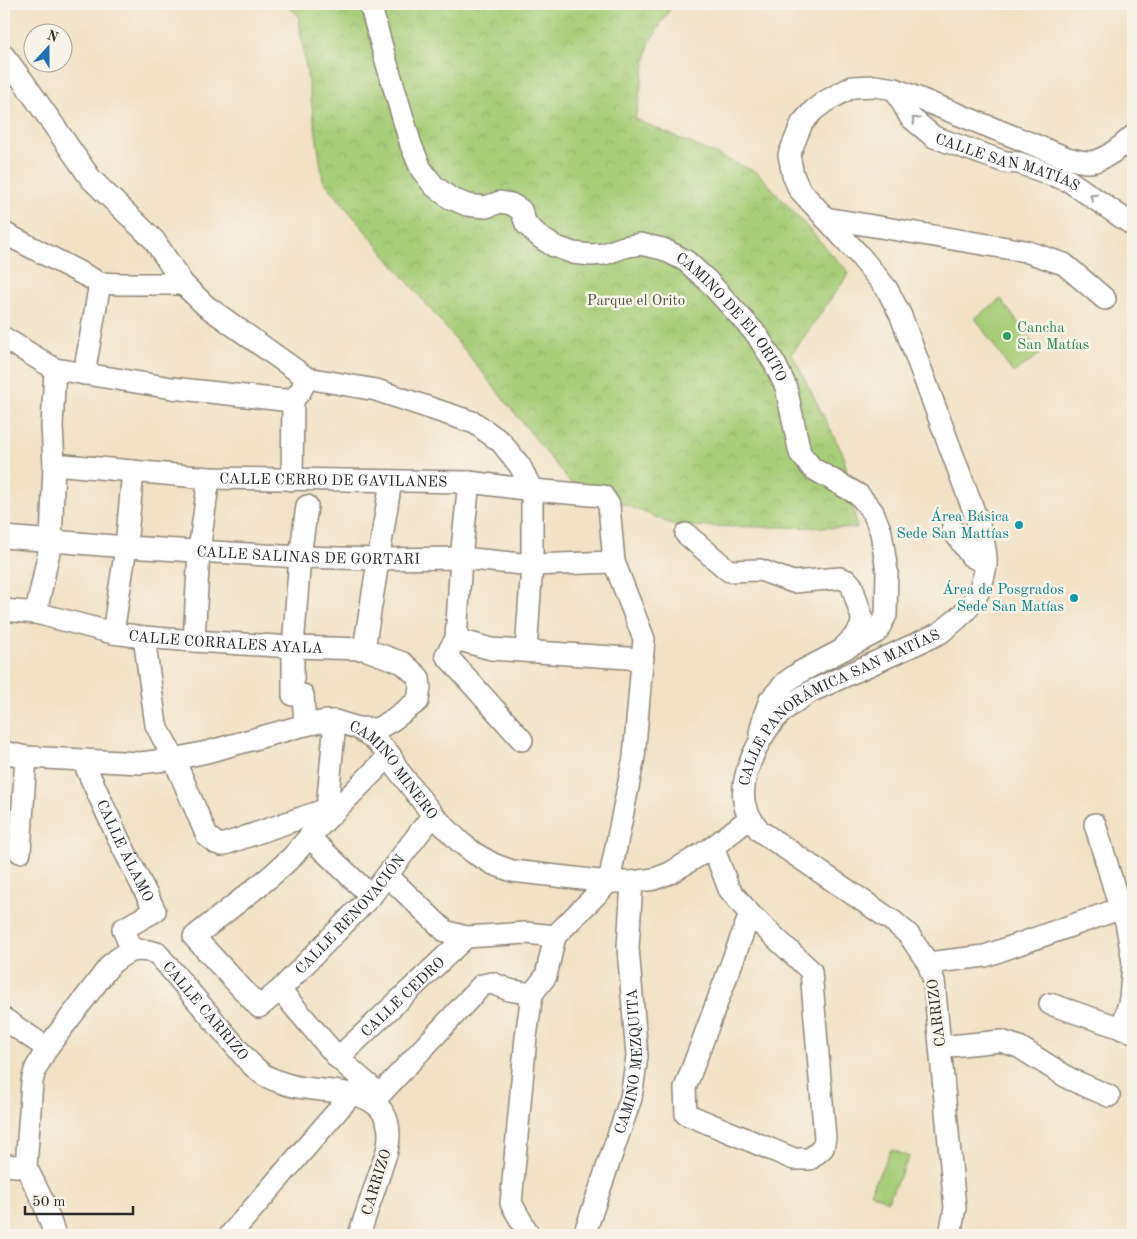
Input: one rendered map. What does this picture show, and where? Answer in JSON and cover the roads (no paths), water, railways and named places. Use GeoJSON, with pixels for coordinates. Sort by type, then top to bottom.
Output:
{"type":"FeatureCollection","features":[{"type":"Feature","properties":{"kind":"street","name":"CAMINO DE EL ORITO"},"geometry":{"type":"LineString","coordinates":[[370,4],[411,145],[421,169],[434,186],[450,198],[467,205],[486,207],[500,202],[511,204],[521,210],[526,224],[541,238],[554,246],[573,253],[604,254],[640,244],[662,249],[686,261],[708,281],[757,335],[775,364],[786,388],[800,452],[812,468],[859,496],[873,512],[881,532],[887,571],[886,615],[877,632],[800,672],[786,682],[770,700],[764,716],[758,745]]}},
{"type":"Feature","properties":{"kind":"street"},"geometry":{"type":"LineString","coordinates":[[4,56],[91,179],[154,240],[183,284],[206,306],[307,378],[376,390],[475,423],[501,442],[520,466],[532,490],[532,565],[526,651]]}},
{"type":"Feature","properties":{"kind":"street","name":"CALLE PANORÁMICA SAN MATÍAS"},"geometry":{"type":"LineString","coordinates":[[750,818],[744,801],[744,782],[750,762],[758,745],[782,712],[812,691],[940,632],[968,608],[977,595],[986,564],[979,524],[901,316],[888,289],[799,189],[793,175],[789,155],[802,123],[826,101],[852,88],[874,86],[895,89],[1067,158],[1088,162],[1103,158],[1118,149],[1133,136]]}},
{"type":"Feature","properties":{"kind":"street","name":"CALLE SAN MATÍAS"},"geometry":{"type":"LineString","coordinates":[[895,89],[910,117],[934,137],[1005,162],[1019,164],[1069,181],[1133,225]]}},
{"type":"Feature","properties":{"kind":"street"},"geometry":{"type":"LineString","coordinates":[[825,218],[1025,251],[1064,264],[1105,299]]}},
{"type":"Feature","properties":{"kind":"street"},"geometry":{"type":"LineString","coordinates":[[4,233],[100,283],[183,284]]}},
{"type":"Feature","properties":{"kind":"street"},"geometry":{"type":"LineString","coordinates":[[84,374],[100,283]]}},
{"type":"Feature","properties":{"kind":"street"},"geometry":{"type":"LineString","coordinates":[[4,338],[55,369],[172,388],[283,400],[293,399],[300,392],[307,378]]}},
{"type":"Feature","properties":{"kind":"street"},"geometry":{"type":"LineString","coordinates":[[36,613],[51,542],[54,464],[52,426],[55,369]]}},
{"type":"Feature","properties":{"kind":"street"},"geometry":{"type":"LineString","coordinates":[[292,480],[293,399]]}},
{"type":"Feature","properties":{"kind":"street","name":"CALLE CERRO DE GAVILANES"},"geometry":{"type":"LineString","coordinates":[[54,464],[209,478],[469,482],[603,496],[609,504],[614,562]]}},
{"type":"Feature","properties":{"kind":"street"},"geometry":{"type":"LineString","coordinates":[[113,633],[126,548],[133,471]]}},
{"type":"Feature","properties":{"kind":"street"},"geometry":{"type":"LineString","coordinates":[[194,642],[199,551],[209,478]]}},
{"type":"Feature","properties":{"kind":"street"},"geometry":{"type":"LineString","coordinates":[[364,649],[391,480]]}},
{"type":"Feature","properties":{"kind":"street"},"geometry":{"type":"LineString","coordinates":[[469,482],[461,558],[456,639],[446,655],[522,740]]}},
{"type":"Feature","properties":{"kind":"street"},"geometry":{"type":"LineString","coordinates":[[305,725],[303,695],[293,695],[293,647],[300,557],[307,506]]}},
{"type":"Feature","properties":{"kind":"street"},"geometry":{"type":"LineString","coordinates":[[952,529],[970,556],[986,564]]}},
{"type":"Feature","properties":{"kind":"street"},"geometry":{"type":"LineString","coordinates":[[686,534],[729,571],[760,570],[793,582],[840,578],[848,581],[852,586],[862,618],[861,627],[856,635],[839,652]]}},
{"type":"Feature","properties":{"kind":"street","name":"CALLE SALINAS DE GORTARI"},"geometry":{"type":"LineString","coordinates":[[4,538],[126,548],[300,557],[378,559],[461,558],[532,565],[614,562]]}},
{"type":"Feature","properties":{"kind":"street"},"geometry":{"type":"LineString","coordinates":[[529,1235],[511,1203],[526,1037],[532,994],[546,976],[555,936],[609,882],[634,757],[644,639],[614,562]]}},
{"type":"Feature","properties":{"kind":"street","name":"CALLE CORRALES AYALA"},"geometry":{"type":"LineString","coordinates":[[4,610],[36,613],[113,633],[144,637],[194,642],[364,649],[403,663],[419,678],[418,701],[377,729],[358,728]]}},
{"type":"Feature","properties":{"kind":"street"},"geometry":{"type":"LineString","coordinates":[[144,637],[156,725],[174,759],[207,836],[216,843],[222,845],[327,809],[335,721]]}},
{"type":"Feature","properties":{"kind":"street"},"geometry":{"type":"LineString","coordinates":[[456,639],[491,649],[643,658]]}},
{"type":"Feature","properties":{"kind":"street","name":"CAMINO MINERO"},"geometry":{"type":"LineString","coordinates":[[4,752],[26,757],[140,763],[174,759],[305,725],[335,721],[358,728],[373,738],[390,755],[398,770],[433,815],[474,853],[512,871],[609,882],[632,882],[654,879],[670,873],[713,847],[750,818]]}},
{"type":"Feature","properties":{"kind":"street"},"geometry":{"type":"LineString","coordinates":[[371,896],[309,837],[390,755]]}},
{"type":"Feature","properties":{"kind":"street"},"geometry":{"type":"LineString","coordinates":[[20,852],[26,757]]}},
{"type":"Feature","properties":{"kind":"street","name":"CALLE ÁLAMO"},"geometry":{"type":"LineString","coordinates":[[83,760],[120,842],[156,911],[123,929],[132,951]]}},
{"type":"Feature","properties":{"kind":"street","name":"CALLE RENOVACIÓN"},"geometry":{"type":"LineString","coordinates":[[309,837],[292,857],[271,876],[194,937],[259,1007],[280,990],[371,896],[433,815]]}},
{"type":"Feature","properties":{"kind":"street","name":"CARRIZO"},"geometry":{"type":"LineString","coordinates":[[750,818],[760,831],[774,842],[894,922],[908,935],[928,964],[934,981],[955,1208],[950,1235]]}},
{"type":"Feature","properties":{"kind":"street"},"geometry":{"type":"LineString","coordinates":[[1050,1004],[1128,1030],[1133,962],[1126,922],[1127,906],[1095,824]]}},
{"type":"Feature","properties":{"kind":"street"},"geometry":{"type":"LineString","coordinates":[[713,847],[729,889],[750,914],[811,971],[825,1138],[823,1148],[810,1159],[794,1158],[686,1114],[685,1088],[750,914]]}},
{"type":"Feature","properties":{"kind":"street"},"geometry":{"type":"LineString","coordinates":[[388,876],[445,931],[466,937],[526,933],[555,936]]}},
{"type":"Feature","properties":{"kind":"street","name":"CAMINO MEZQUITA"},"geometry":{"type":"LineString","coordinates":[[584,1235],[631,1098],[637,1056],[628,948],[632,882]]}},
{"type":"Feature","properties":{"kind":"street"},"geometry":{"type":"LineString","coordinates":[[928,964],[985,956],[1127,906]]}},
{"type":"Feature","properties":{"kind":"street","name":"CALLE CEDRO"},"geometry":{"type":"LineString","coordinates":[[338,1058],[466,937]]}},
{"type":"Feature","properties":{"kind":"street","name":"CALLE CARRIZO"},"geometry":{"type":"LineString","coordinates":[[132,951],[147,950],[157,953],[248,1061],[262,1074],[279,1082],[294,1086],[376,1098]]}},
{"type":"Feature","properties":{"kind":"street"},"geometry":{"type":"LineString","coordinates":[[55,1235],[43,1201],[26,1167],[32,1082],[47,1048],[111,964],[124,954],[132,951]]}},
{"type":"Feature","properties":{"kind":"street"},"geometry":{"type":"LineString","coordinates":[[376,1098],[482,984],[492,983],[509,990],[532,994]]}},
{"type":"Feature","properties":{"kind":"street","name":"CARRIZO"},"geometry":{"type":"LineString","coordinates":[[280,990],[338,1058],[376,1098],[386,1121],[389,1137],[387,1150],[359,1235]]}},
{"type":"Feature","properties":{"kind":"street"},"geometry":{"type":"LineString","coordinates":[[4,1018],[47,1048]]}},
{"type":"Feature","properties":{"kind":"street"},"geometry":{"type":"LineString","coordinates":[[940,1047],[1001,1041],[1019,1047],[1070,1079],[1109,1096]]}},
{"type":"Feature","properties":{"kind":"street"},"geometry":{"type":"LineString","coordinates":[[230,1235],[352,1094]]}},
{"type":"Feature","properties":{"kind":"street"},"geometry":{"type":"LineString","coordinates":[[4,1164],[6,1166],[26,1167]]}},
{"type":"Feature","properties":{"kind":"place","name":"Cancha San Matías"},"geometry":{"type":"Point","coordinates":[1007,336]}},
{"type":"Feature","properties":{"kind":"place","name":"Área Básica Sede San Mattías"},"geometry":{"type":"Point","coordinates":[1019,525]}},
{"type":"Feature","properties":{"kind":"place","name":"Área de Posgrados Sede San Matías"},"geometry":{"type":"Point","coordinates":[1074,598]}},
{"type":"Feature","properties":{"kind":"park label","name":"Parque el Orito"},"geometry":{"type":"Point","coordinates":[636,300]}}]}
